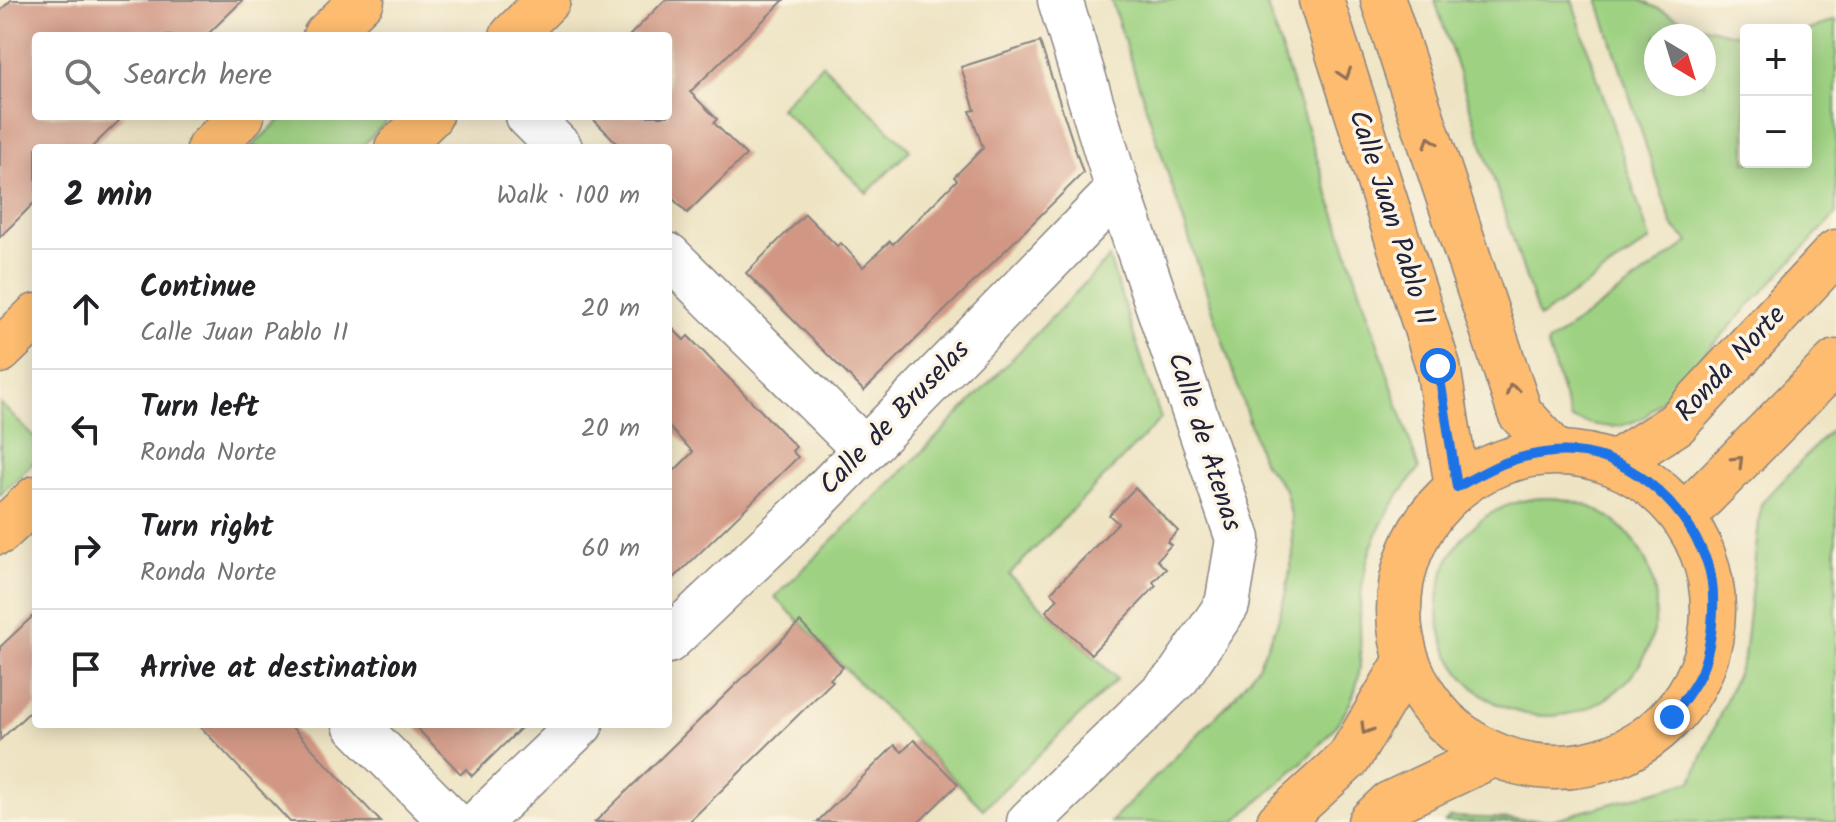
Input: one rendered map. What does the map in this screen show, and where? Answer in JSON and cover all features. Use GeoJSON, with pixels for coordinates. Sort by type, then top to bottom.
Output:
{"type":"FeatureCollection","features":[{"type":"Feature","properties":{"kind":"main road"},"geometry":{"type":"LineString","coordinates":[[329,32],[362,0]]}},
{"type":"Feature","properties":{"kind":"main road"},"geometry":{"type":"LineString","coordinates":[[516,32],[548,0]]}},
{"type":"Feature","properties":{"kind":"main road","name":"Calle Juan Pablo II"},"geometry":{"type":"LineString","coordinates":[[1321,0],[1438,366],[1457,487]]}},
{"type":"Feature","properties":{"kind":"main road"},"geometry":{"type":"LineString","coordinates":[[1383,0],[1520,413],[1556,452]]}},
{"type":"Feature","properties":{"kind":"main road"},"geometry":{"type":"LineString","coordinates":[[213,144],[238,120]]}},
{"type":"Feature","properties":{"kind":"main road"},"geometry":{"type":"LineString","coordinates":[[401,144],[426,120]]}},
{"type":"Feature","properties":{"kind":"main road","name":"Ronda Norte"},"geometry":{"type":"LineString","coordinates":[[1615,463],[1676,424],[1836,252]]}},
{"type":"Feature","properties":{"kind":"main road"},"geometry":{"type":"LineString","coordinates":[[0,351],[32,320]]}},
{"type":"Feature","properties":{"kind":"main road"},"geometry":{"type":"LineString","coordinates":[[1684,516],[1836,362]]}},
{"type":"Feature","properties":{"kind":"main road"},"geometry":{"type":"LineString","coordinates":[[1556,452],[1586,454],[1615,463],[1653,485],[1684,516],[1708,565],[1714,619],[1702,671],[1672,717],[1629,750],[1578,766],[1534,767],[1493,755],[1456,733],[1426,701],[1406,662],[1397,614],[1404,566],[1424,522],[1457,487],[1503,461],[1556,452]]}},
{"type":"Feature","properties":{"kind":"main road"},"geometry":{"type":"LineString","coordinates":[[0,532],[32,502]]}},
{"type":"Feature","properties":{"kind":"main road"},"geometry":{"type":"LineString","coordinates":[[1279,822],[1349,758],[1406,662]]}},
{"type":"Feature","properties":{"kind":"main road"},"geometry":{"type":"LineString","coordinates":[[1370,822],[1389,804],[1493,755]]}},
{"type":"Feature","properties":{"kind":"street","name":"Calle de Atenas"},"geometry":{"type":"LineString","coordinates":[[1029,822],[1178,677],[1227,605],[1238,539],[1118,190],[1060,0]]}},
{"type":"Feature","properties":{"kind":"street"},"geometry":{"type":"LineString","coordinates":[[532,120],[556,144]]}},
{"type":"Feature","properties":{"kind":"street","name":"Calle de Bruselas"},"geometry":{"type":"LineString","coordinates":[[672,637],[811,505],[1118,190]]}},
{"type":"Feature","properties":{"kind":"street"},"geometry":{"type":"LineString","coordinates":[[672,259],[864,449]]}},
{"type":"Feature","properties":{"kind":"street"},"geometry":{"type":"LineString","coordinates":[[359,728],[452,822]]}},
{"type":"Feature","properties":{"kind":"street"},"geometry":{"type":"LineString","coordinates":[[479,822],[577,728]]}},
{"type":"Feature","properties":{"kind":"green space"},"geometry":{"type":"Polygon","coordinates":[[[1111,0],[1265,0],[1419,469],[1393,503],[1368,556],[1361,596],[1359,671],[1350,703],[1341,719],[1314,750],[1235,822],[1111,822],[1230,702],[1258,666],[1277,624],[1293,554],[1292,519],[1285,489],[1262,461],[1111,0]]]}},
{"type":"Feature","properties":{"kind":"green space"},"geometry":{"type":"Polygon","coordinates":[[[1435,0],[1572,0],[1650,240],[1539,318],[1435,0]]]}},
{"type":"Feature","properties":{"kind":"green space"},"geometry":{"type":"Polygon","coordinates":[[[1598,0],[1640,0],[1692,24],[1644,24],[1644,96],[1716,96],[1716,30],[1740,34],[1740,168],[1812,168],[1812,29],[1836,20],[1836,214],[1647,415],[1610,427],[1571,419],[1547,344],[1689,242],[1672,225],[1598,0]]]}},
{"type":"Feature","properties":{"kind":"green space"},"geometry":{"type":"Polygon","coordinates":[[[822,64],[910,150],[867,193],[780,108],[822,64]]]}},
{"type":"Feature","properties":{"kind":"green space"},"geometry":{"type":"Polygon","coordinates":[[[280,120],[388,120],[364,144],[254,144],[280,120]]]}},
{"type":"Feature","properties":{"kind":"green space"},"geometry":{"type":"Polygon","coordinates":[[[1109,258],[1161,419],[1009,575],[1117,679],[983,809],[775,597],[929,445],[1109,258]]]}},
{"type":"Feature","properties":{"kind":"green space"},"geometry":{"type":"Polygon","coordinates":[[[0,403],[32,435],[32,464],[0,495],[0,403]]]}},
{"type":"Feature","properties":{"kind":"green space"},"geometry":{"type":"Polygon","coordinates":[[[1836,424],[1836,822],[1445,822],[1450,817],[1552,820],[1692,781],[1744,657],[1761,504],[1836,424]]]}},
{"type":"Feature","properties":{"kind":"green space"},"geometry":{"type":"Polygon","coordinates":[[[1547,498],[1589,506],[1608,516],[1624,530],[1638,546],[1648,565],[1656,607],[1648,649],[1638,668],[1624,684],[1608,698],[1589,708],[1547,716],[1505,708],[1486,698],[1470,684],[1456,668],[1446,649],[1438,607],[1446,565],[1456,546],[1470,530],[1486,516],[1505,506],[1547,498]]]}},
{"type":"Feature","properties":{"kind":"building"},"geometry":{"type":"Polygon","coordinates":[[[11,0],[243,0],[210,32],[32,32],[32,120],[120,120],[95,144],[32,144],[32,205],[0,237],[0,11],[11,0]]]}},
{"type":"Feature","properties":{"kind":"building"},"geometry":{"type":"Polygon","coordinates":[[[665,0],[784,0],[690,92],[717,119],[714,123],[746,155],[687,213],[672,198],[672,144],[618,144],[594,120],[672,120],[672,32],[633,32],[665,0]]]}},
{"type":"Feature","properties":{"kind":"building"},"geometry":{"type":"Polygon","coordinates":[[[1040,42],[1083,173],[864,391],[746,273],[805,214],[837,246],[841,243],[863,267],[890,241],[893,244],[957,180],[954,177],[983,148],[970,111],[975,110],[961,67],[1040,42]]]}},
{"type":"Feature","properties":{"kind":"building"},"geometry":{"type":"Polygon","coordinates":[[[672,328],[684,340],[688,336],[796,447],[792,451],[798,457],[672,580],[672,473],[693,452],[672,430],[672,328]]]}},
{"type":"Feature","properties":{"kind":"building"},"geometry":{"type":"Polygon","coordinates":[[[1135,488],[1178,531],[1167,542],[1171,545],[1157,560],[1166,569],[1153,582],[1156,586],[1091,654],[1046,611],[1058,599],[1051,592],[1118,523],[1109,515],[1135,488]]]}},
{"type":"Feature","properties":{"kind":"building"},"geometry":{"type":"Polygon","coordinates":[[[32,617],[32,710],[0,740],[0,647],[32,617]]]}},
{"type":"Feature","properties":{"kind":"building"},"geometry":{"type":"Polygon","coordinates":[[[800,622],[843,667],[830,679],[833,681],[689,822],[595,822],[800,622]]]}},
{"type":"Feature","properties":{"kind":"building"},"geometry":{"type":"Polygon","coordinates":[[[202,728],[293,728],[381,822],[290,822],[202,728]]]}},
{"type":"Feature","properties":{"kind":"building"},"geometry":{"type":"Polygon","coordinates":[[[417,728],[521,728],[472,776],[466,769],[461,774],[417,728]]]}},
{"type":"Feature","properties":{"kind":"building"},"geometry":{"type":"Polygon","coordinates":[[[914,740],[958,784],[919,822],[817,822],[895,745],[902,752],[914,740]]]}},
{"type":"Feature","properties":{"kind":"route"},"geometry":{"type":"LineString","coordinates":[[1438,366],[1457,487],[1503,461],[1556,452],[1586,454],[1615,463],[1653,485],[1684,516],[1708,565],[1714,619],[1702,671],[1672,717]]}}]}
